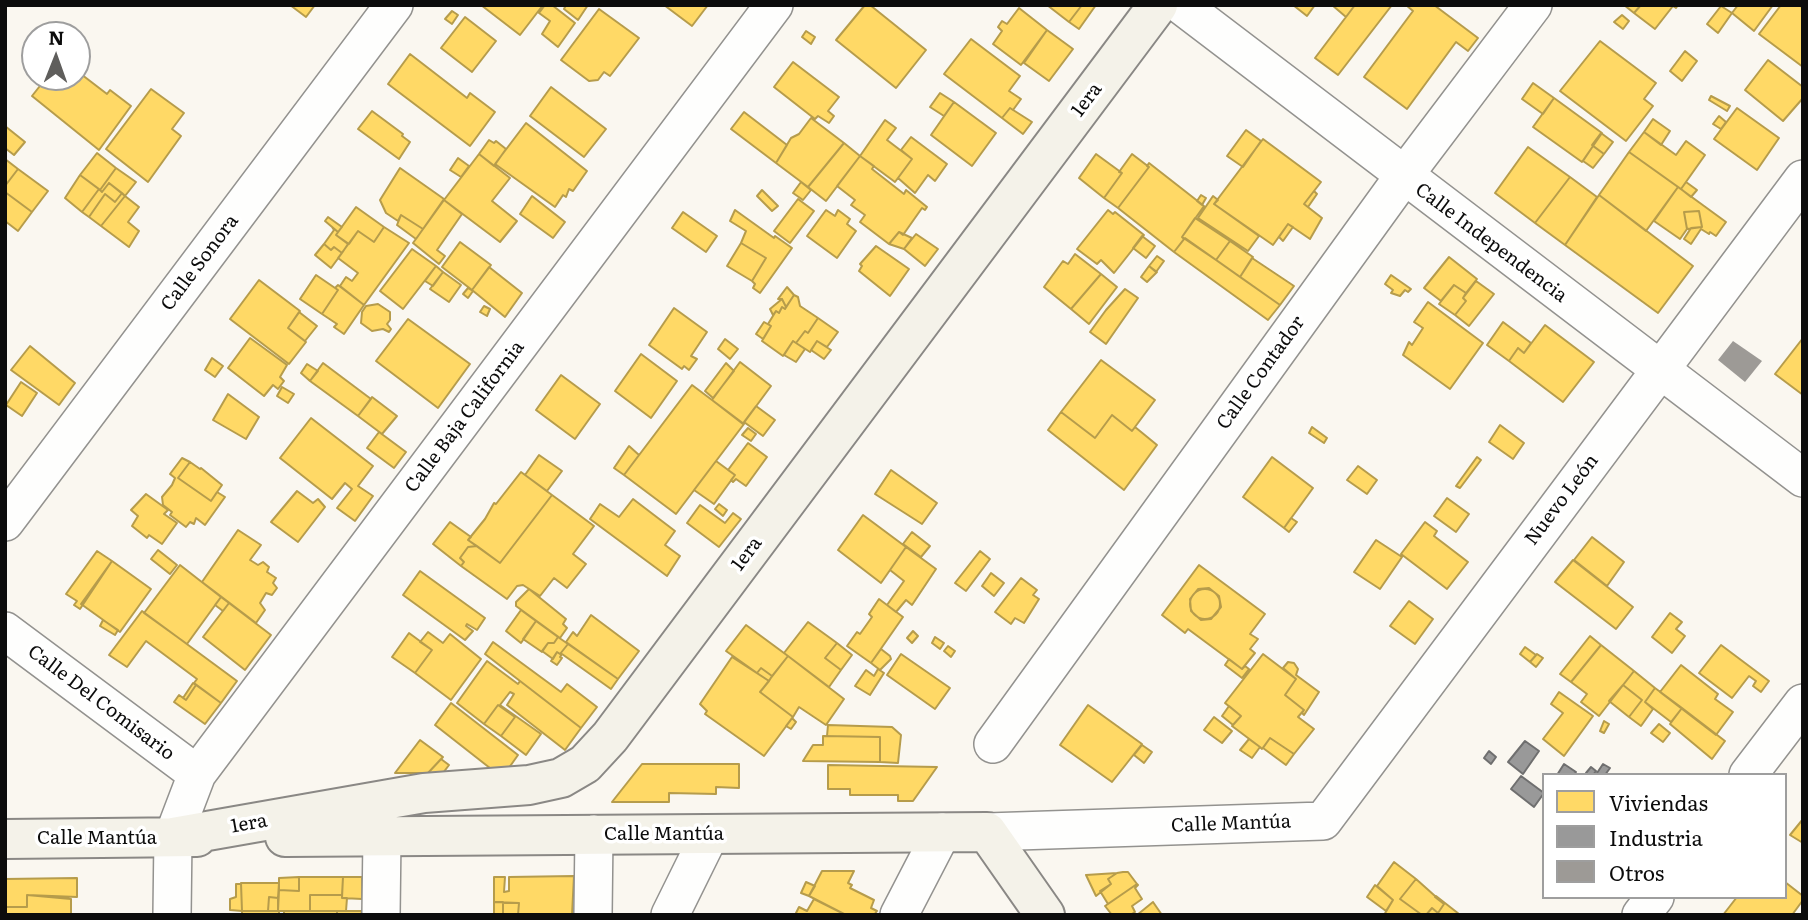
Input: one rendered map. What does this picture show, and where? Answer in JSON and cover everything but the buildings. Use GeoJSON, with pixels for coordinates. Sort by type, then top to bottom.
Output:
{"type":"FeatureCollection","features":[{"type":"Feature","properties":{"kind":"street","name":"Calle Sonora"},"geometry":{"type":"LineString","coordinates":[[5,522],[394,5]]}},
{"type":"Feature","properties":{"kind":"street","name":"Calle Baja California"},"geometry":{"type":"LineString","coordinates":[[173,837],[197,774],[774,5]]}},
{"type":"Feature","properties":{"kind":"street","name":"1era"},"geometry":{"type":"LineString","coordinates":[[173,837],[424,793],[529,785],[561,778],[585,764],[610,737],[1158,5]]}},
{"type":"Feature","properties":{"kind":"street","name":"Calle Independencia"},"geometry":{"type":"LineString","coordinates":[[1181,5],[1403,177],[1803,478]]}},
{"type":"Feature","properties":{"kind":"street","name":"Calle Contador"},"geometry":{"type":"LineString","coordinates":[[993,744],[1403,177],[1533,5]]}},
{"type":"Feature","properties":{"kind":"street","name":"Nuevo León"},"geometry":{"type":"LineString","coordinates":[[1322,821],[1803,179]]}},
{"type":"Feature","properties":{"kind":"street","name":"Calle Del Comisario"},"geometry":{"type":"LineString","coordinates":[[5,631],[197,774]]}},
{"type":"Feature","properties":{"kind":"street"},"geometry":{"type":"LineString","coordinates":[[1750,773],[1803,702]]}},
{"type":"Feature","properties":{"kind":"street","name":"Calle Mantúa"},"geometry":{"type":"LineString","coordinates":[[5,839],[987,832],[1322,821]]}},
{"type":"Feature","properties":{"kind":"street"},"geometry":{"type":"LineString","coordinates":[[900,915],[942,832]]}},
{"type":"Feature","properties":{"kind":"street"},"geometry":{"type":"LineString","coordinates":[[987,832],[1045,915]]}},
{"type":"Feature","properties":{"kind":"street"},"geometry":{"type":"LineString","coordinates":[[593,915],[594,834]]}},
{"type":"Feature","properties":{"kind":"street"},"geometry":{"type":"LineString","coordinates":[[670,915],[710,834]]}},
{"type":"Feature","properties":{"kind":"street"},"geometry":{"type":"LineString","coordinates":[[381,915],[382,836]]}},
{"type":"Feature","properties":{"kind":"street"},"geometry":{"type":"LineString","coordinates":[[172,915],[173,837]]}},
{"type":"Feature","properties":{"kind":"street"},"geometry":{"type":"LineString","coordinates":[[1641,915],[1653,899]]}}]}
